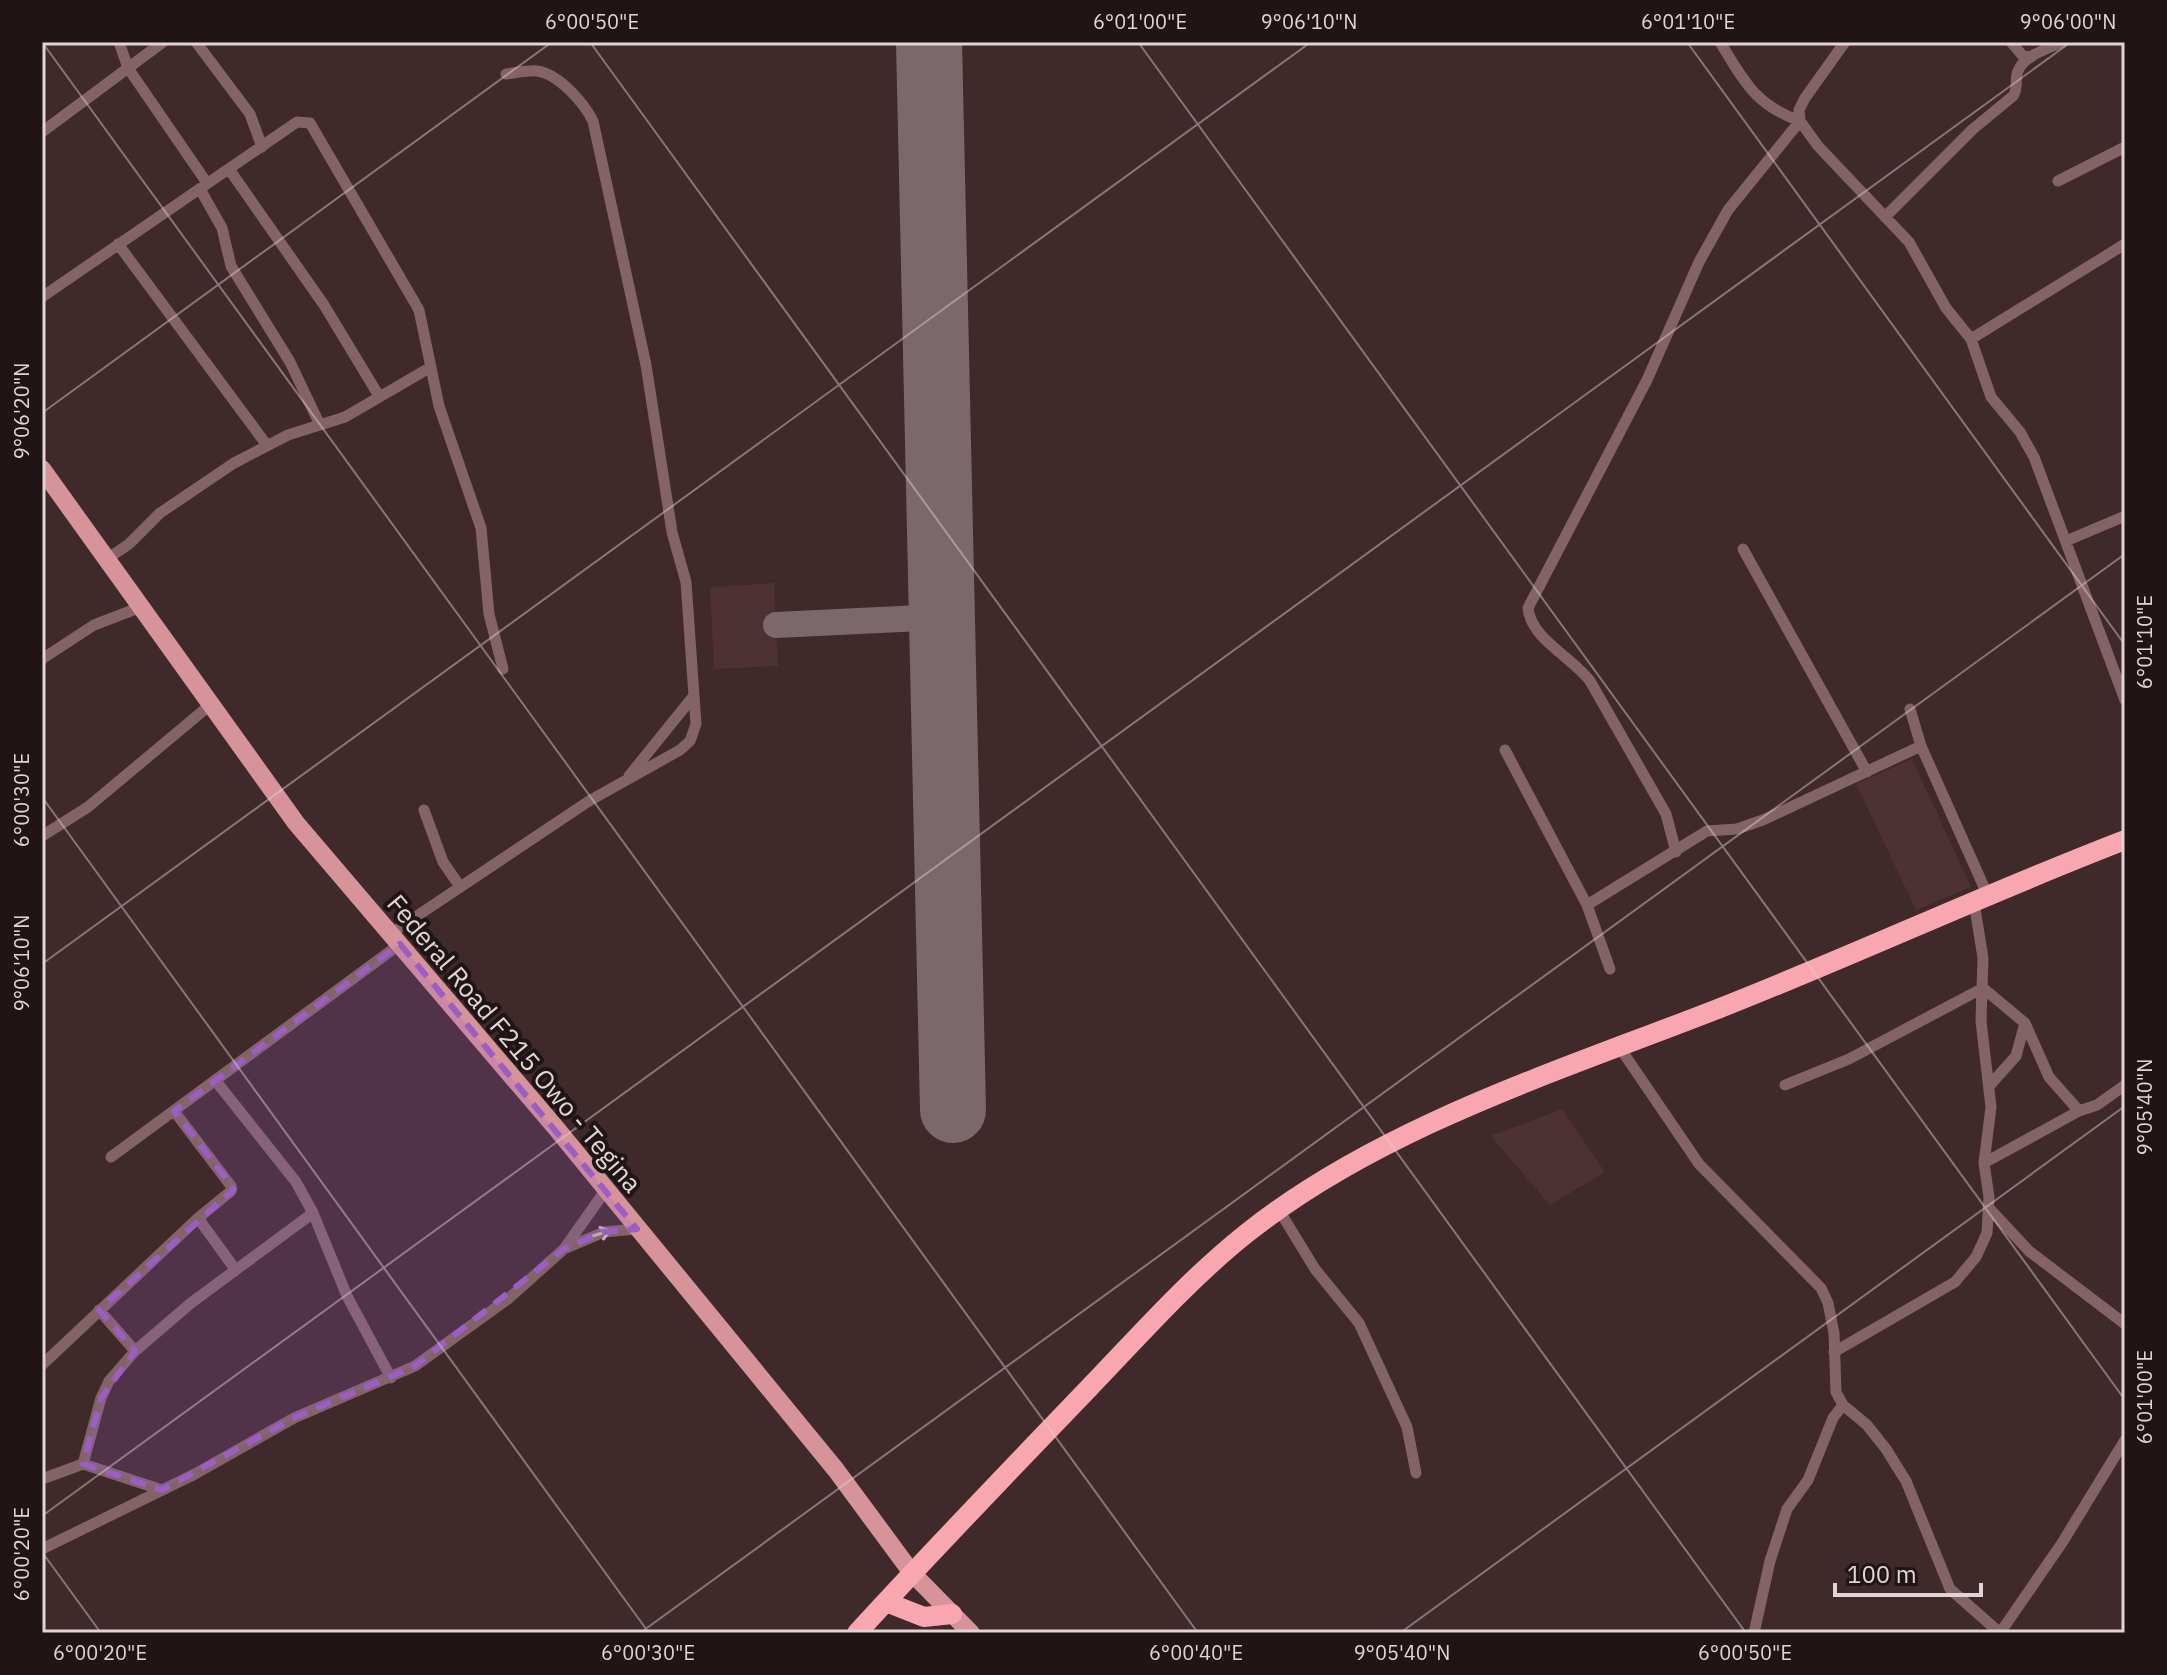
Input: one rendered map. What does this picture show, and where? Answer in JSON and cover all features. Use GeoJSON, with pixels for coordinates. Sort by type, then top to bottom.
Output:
{"type":"FeatureCollection","features":[{"type":"Feature","properties":{"kind":"highway"},"geometry":{"type":"LineString","coordinates":[[857,1633],[1187,1287],[1247,1233],[1279,1210],[1400,1140],[1618,1045],[1781,984],[2125,840]]}},
{"type":"Feature","properties":{"kind":"highway"},"geometry":{"type":"LineString","coordinates":[[886,1602],[924,1617],[952,1614]]}},
{"type":"Feature","properties":{"kind":"main road","name":"Federal Road F215 Owo - Tegina"},"geometry":{"type":"LineString","coordinates":[[42,469],[296,823],[836,1470],[912,1573],[971,1633]]}},
{"type":"Feature","properties":{"kind":"street"},"geometry":{"type":"LineString","coordinates":[[119,42],[128,68],[203,186],[222,228],[231,266],[290,362],[320,425]]}},
{"type":"Feature","properties":{"kind":"street"},"geometry":{"type":"LineString","coordinates":[[42,132],[163,42]]}},
{"type":"Feature","properties":{"kind":"street"},"geometry":{"type":"LineString","coordinates":[[196,42],[250,114],[262,147]]}},
{"type":"Feature","properties":{"kind":"street"},"geometry":{"type":"LineString","coordinates":[[1720,42],[1746,83],[1772,111],[1800,121]]}},
{"type":"Feature","properties":{"kind":"street"},"geometry":{"type":"LineString","coordinates":[[1845,42],[1805,98],[1799,110],[1800,121],[1818,146],[1909,242],[1946,308],[1971,339],[1991,397],[2020,432],[2034,457],[2125,700]]}},
{"type":"Feature","properties":{"kind":"street"},"geometry":{"type":"LineString","coordinates":[[2011,42],[2022,55],[2031,57]]}},
{"type":"Feature","properties":{"kind":"street"},"geometry":{"type":"LineString","coordinates":[[1885,217],[1973,129],[2013,96],[2017,90],[2017,72],[2031,57],[2062,42]]}},
{"type":"Feature","properties":{"kind":"street"},"geometry":{"type":"LineString","coordinates":[[111,1157],[215,1080],[459,885],[690,741],[696,724],[686,582],[672,532],[646,365],[593,121],[552,76],[537,71],[506,74]]}},
{"type":"Feature","properties":{"kind":"street"},"geometry":{"type":"LineString","coordinates":[[1676,852],[1666,814],[1590,681],[1579,667],[1538,632],[1529,617],[1528,608],[1647,380],[1699,262],[1720,223],[1800,121]]}},
{"type":"Feature","properties":{"kind":"street"},"geometry":{"type":"LineString","coordinates":[[42,297],[297,122],[310,123],[415,299],[450,442],[481,528],[489,614],[503,669]]}},
{"type":"Feature","properties":{"kind":"street"},"geometry":{"type":"LineString","coordinates":[[2058,181],[2125,147]]}},
{"type":"Feature","properties":{"kind":"street"},"geometry":{"type":"LineString","coordinates":[[229,169],[324,305],[379,396]]}},
{"type":"Feature","properties":{"kind":"street"},"geometry":{"type":"LineString","coordinates":[[118,244],[266,444]]}},
{"type":"Feature","properties":{"kind":"street"},"geometry":{"type":"LineString","coordinates":[[1971,339],[2125,244]]}},
{"type":"Feature","properties":{"kind":"street"},"geometry":{"type":"LineString","coordinates":[[107,559],[186,495],[266,444],[345,417],[431,367]]}},
{"type":"Feature","properties":{"kind":"street"},"geometry":{"type":"LineString","coordinates":[[2066,541],[2125,516]]}},
{"type":"Feature","properties":{"kind":"street"},"geometry":{"type":"LineString","coordinates":[[1743,549],[1867,772]]}},
{"type":"Feature","properties":{"kind":"street"},"geometry":{"type":"LineString","coordinates":[[42,659],[94,625],[141,607]]}},
{"type":"Feature","properties":{"kind":"street"},"geometry":{"type":"LineString","coordinates":[[629,777],[692,698]]}},
{"type":"Feature","properties":{"kind":"street"},"geometry":{"type":"LineString","coordinates":[[42,836],[88,807],[210,705]]}},
{"type":"Feature","properties":{"kind":"street"},"geometry":{"type":"LineString","coordinates":[[1834,1352],[1955,1282],[1976,1257],[1987,1233],[1984,1163],[1990,1085],[1981,1021],[1981,899],[1921,746],[1910,709]]}},
{"type":"Feature","properties":{"kind":"street"},"geometry":{"type":"LineString","coordinates":[[1587,905],[1707,831],[1737,829],[1763,820],[1921,746]]}},
{"type":"Feature","properties":{"kind":"street"},"geometry":{"type":"LineString","coordinates":[[1505,750],[1587,905],[1610,969]]}},
{"type":"Feature","properties":{"kind":"street"},"geometry":{"type":"LineString","coordinates":[[424,810],[443,862],[459,885]]}},
{"type":"Feature","properties":{"kind":"street"},"geometry":{"type":"LineString","coordinates":[[1983,988],[2025,1023],[2049,1077],[2079,1111]]}},
{"type":"Feature","properties":{"kind":"street"},"geometry":{"type":"LineString","coordinates":[[1785,1085],[1849,1059],[1983,988]]}},
{"type":"Feature","properties":{"kind":"street"},"geometry":{"type":"LineString","coordinates":[[1990,1085],[2016,1056],[2025,1023]]}},
{"type":"Feature","properties":{"kind":"street"},"geometry":{"type":"LineString","coordinates":[[1618,1045],[1699,1164],[1821,1288],[1828,1303],[1836,1392],[1843,1405],[1867,1425],[1906,1481],[1950,1589],[2000,1633],[2062,1543],[2125,1440]]}},
{"type":"Feature","properties":{"kind":"street"},"geometry":{"type":"LineString","coordinates":[[215,1080],[283,1161],[313,1213],[347,1296],[391,1378]]}},
{"type":"Feature","properties":{"kind":"street"},"geometry":{"type":"LineString","coordinates":[[1984,1163],[2079,1111],[2097,1105],[2125,1085]]}},
{"type":"Feature","properties":{"kind":"street"},"geometry":{"type":"LineString","coordinates":[[42,1365],[232,1188],[174,1111]]}},
{"type":"Feature","properties":{"kind":"street"},"geometry":{"type":"LineString","coordinates":[[43,1547],[162,1490],[294,1418],[391,1378],[463,1333],[564,1249],[605,1191]]}},
{"type":"Feature","properties":{"kind":"street"},"geometry":{"type":"LineString","coordinates":[[1988,1207],[2029,1251],[2125,1324]]}},
{"type":"Feature","properties":{"kind":"street"},"geometry":{"type":"LineString","coordinates":[[1279,1210],[1315,1269],[1359,1323],[1407,1427],[1416,1473]]}},
{"type":"Feature","properties":{"kind":"street"},"geometry":{"type":"LineString","coordinates":[[83,1464],[101,1398],[109,1381],[135,1351],[235,1269],[313,1213]]}},
{"type":"Feature","properties":{"kind":"street"},"geometry":{"type":"LineString","coordinates":[[198,1218],[235,1269]]}},
{"type":"Feature","properties":{"kind":"street"},"geometry":{"type":"LineString","coordinates":[[564,1249],[604,1232],[637,1229]]}},
{"type":"Feature","properties":{"kind":"street"},"geometry":{"type":"LineString","coordinates":[[99,1310],[135,1351]]}},
{"type":"Feature","properties":{"kind":"street"},"geometry":{"type":"LineString","coordinates":[[1754,1633],[1770,1561],[1787,1509],[1808,1480],[1833,1418],[1843,1405]]}},
{"type":"Feature","properties":{"kind":"street"},"geometry":{"type":"LineString","coordinates":[[42,1479],[83,1464],[162,1490]]}},
{"type":"Feature","properties":{"kind":"highlighted area"},"geometry":{"type":"Polygon","coordinates":[[[400,944],[637,1229],[604,1232],[564,1249],[415,1366],[294,1418],[162,1490],[83,1464],[101,1398],[135,1351],[99,1310],[234,1189],[174,1111],[400,944]]]}},
{"type":"Feature","properties":{"kind":"shaded area"},"geometry":{"type":"Polygon","coordinates":[[[774,583],[778,666],[714,669],[710,587],[774,583]]]}},
{"type":"Feature","properties":{"kind":"shaded area"},"geometry":{"type":"Polygon","coordinates":[[[1912,759],[1971,887],[1916,910],[1856,784],[1912,759]]]}},
{"type":"Feature","properties":{"kind":"shaded area"},"geometry":{"type":"Polygon","coordinates":[[[1562,1109],[1605,1172],[1550,1205],[1491,1136],[1562,1109]]]}},
{"type":"Feature","properties":{"kind":"taxiway"},"geometry":{"type":"LineString","coordinates":[[776,625],[942,617]]}},
{"type":"Feature","properties":{"kind":"runway"},"geometry":{"type":"LineString","coordinates":[[929,42],[953,1110]]}}]}
